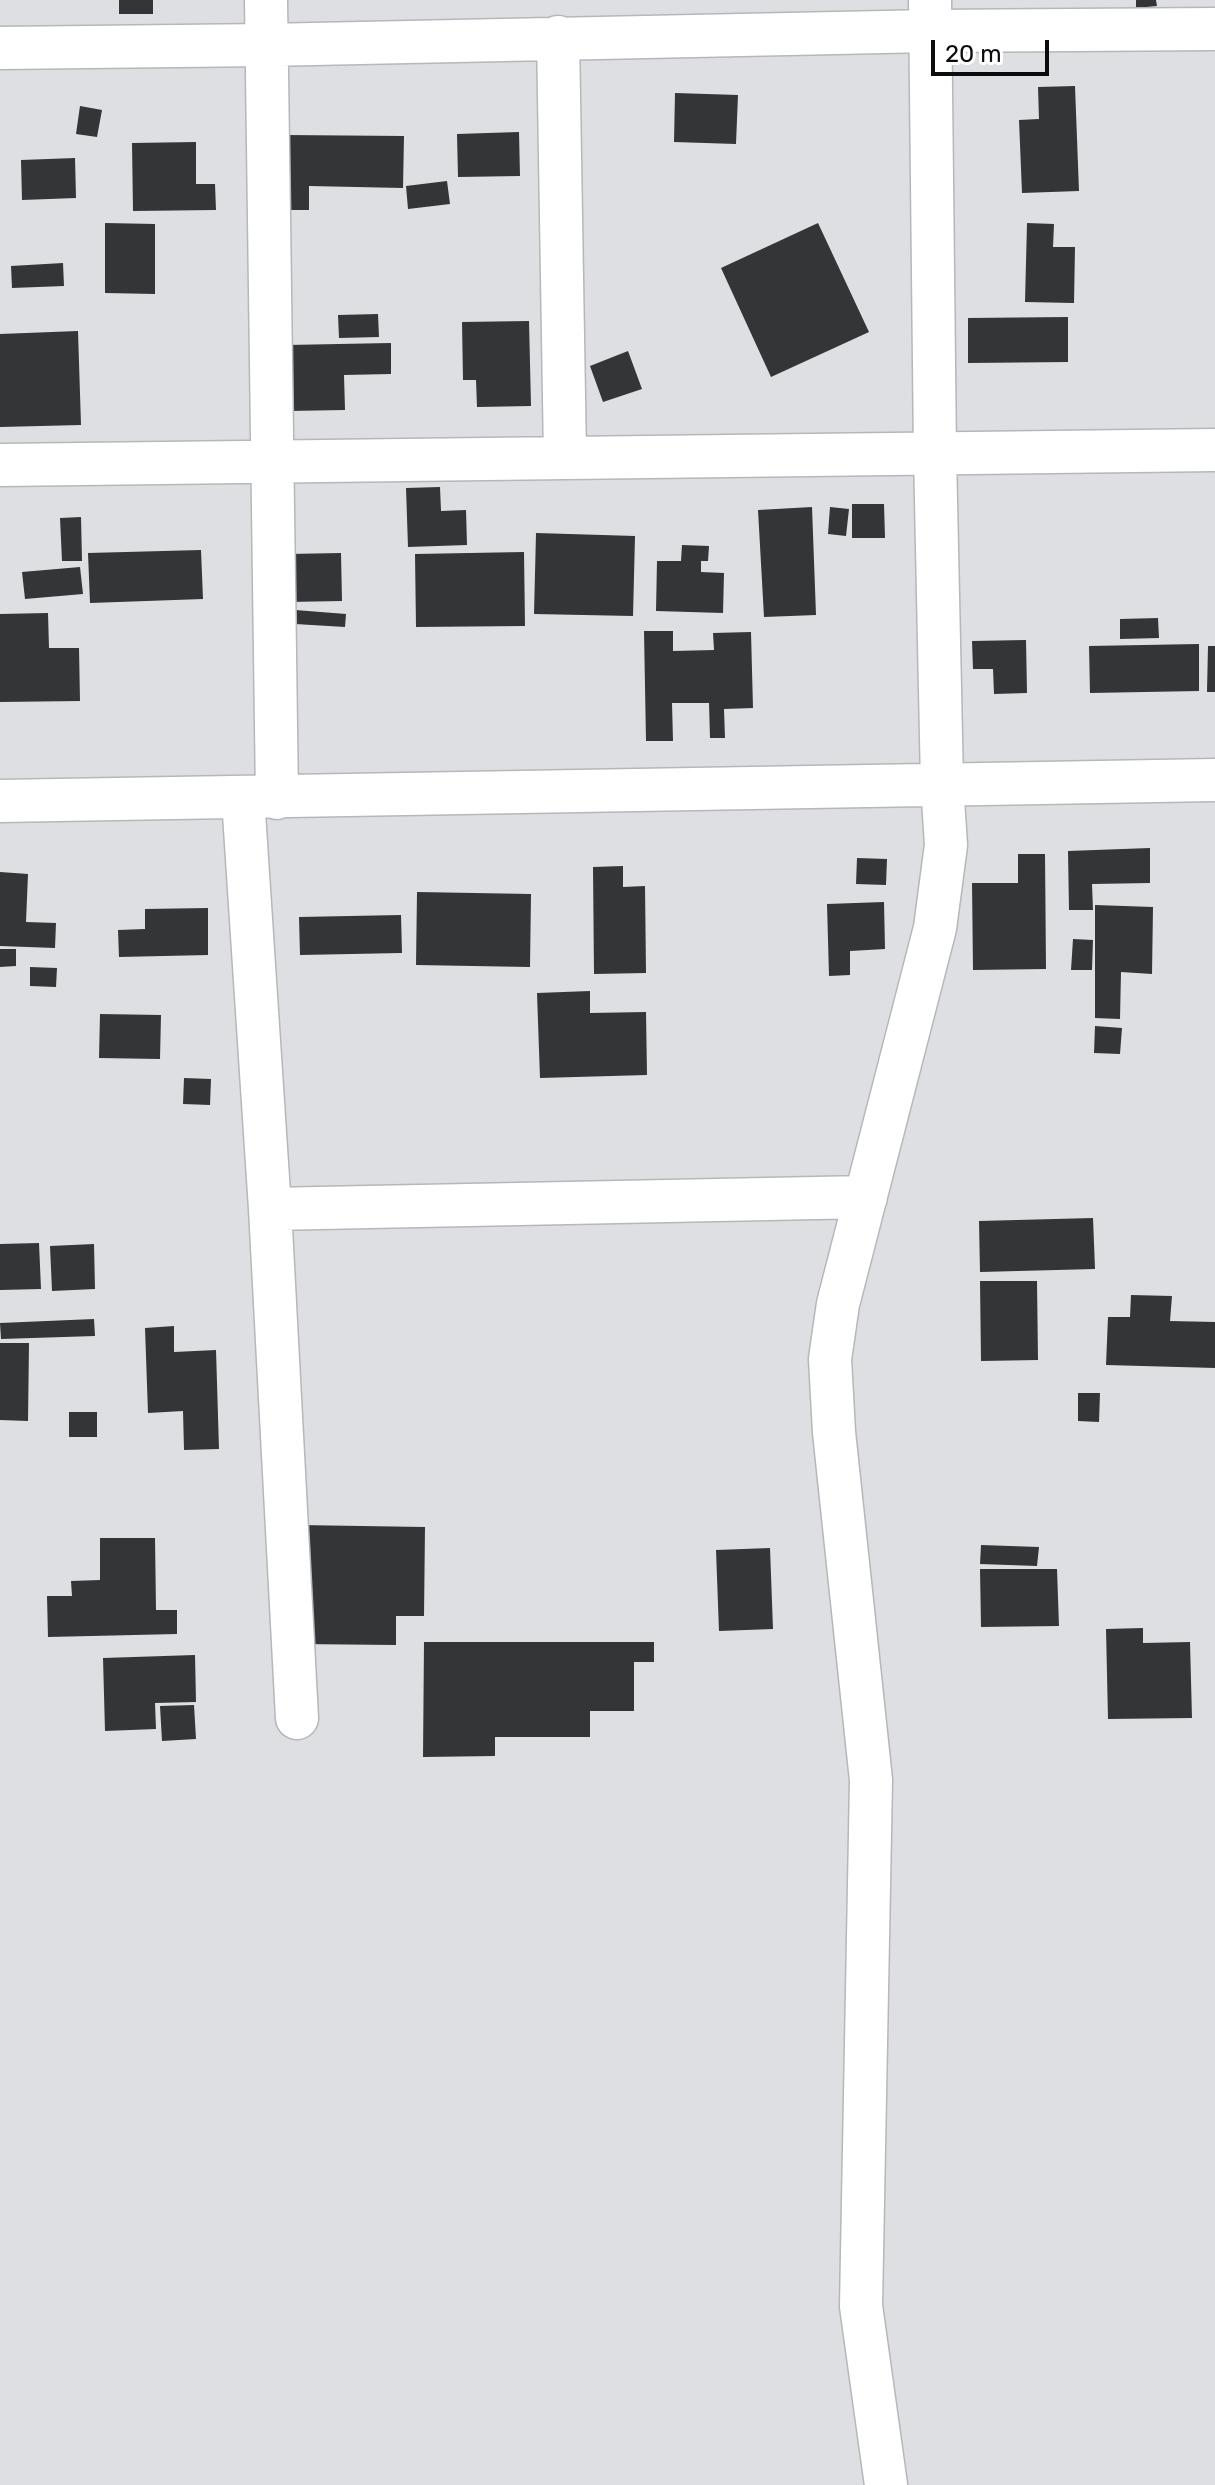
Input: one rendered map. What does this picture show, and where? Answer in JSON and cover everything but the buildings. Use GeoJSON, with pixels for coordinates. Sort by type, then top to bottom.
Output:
{"type":"FeatureCollection","features":[{"type":"Feature","properties":{"kind":"street"},"geometry":{"type":"LineString","coordinates":[[266,0],[272,461],[260,798],[270,1209],[297,1718]]}},
{"type":"Feature","properties":{"kind":"street"},"geometry":{"type":"LineString","coordinates":[[0,48],[558,37],[931,15],[1215,29]]}},
{"type":"Feature","properties":{"kind":"street"},"geometry":{"type":"LineString","coordinates":[[886,2485],[861,2306],[871,1780],[834,1432],[830,1359],[838,1304],[935,928],[946,845],[935,453],[931,15]]}},
{"type":"Feature","properties":{"kind":"street"},"geometry":{"type":"LineString","coordinates":[[558,37],[565,457]]}},
{"type":"Feature","properties":{"kind":"street"},"geometry":{"type":"LineString","coordinates":[[0,465],[1215,450]]}},
{"type":"Feature","properties":{"kind":"street"},"geometry":{"type":"LineString","coordinates":[[0,801],[1215,780]]}},
{"type":"Feature","properties":{"kind":"street"},"geometry":{"type":"LineString","coordinates":[[270,1209],[866,1197]]}}]}
